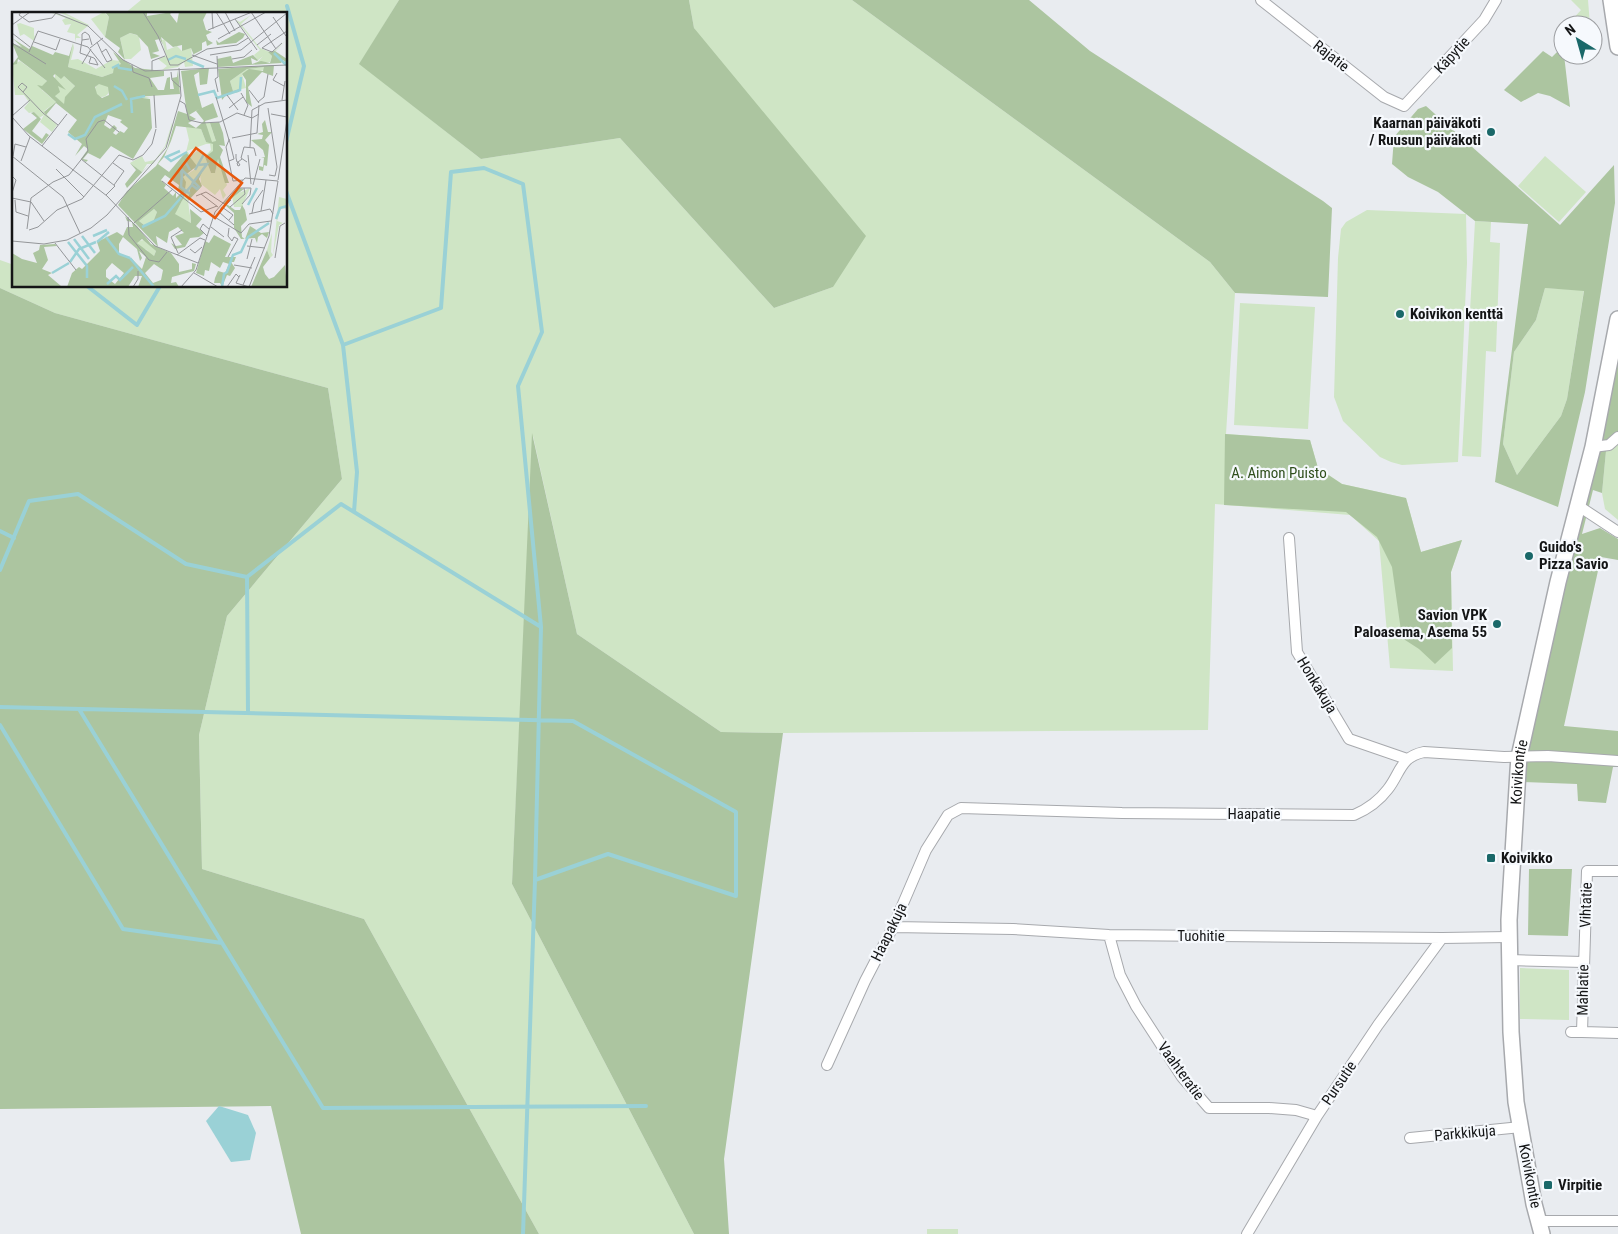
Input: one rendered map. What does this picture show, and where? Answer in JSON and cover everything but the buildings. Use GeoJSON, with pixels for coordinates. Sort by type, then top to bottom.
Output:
{"type":"FeatureCollection","features":[{"type":"Feature","properties":{"kind":"main road"},"geometry":{"type":"LineString","coordinates":[[1610,0],[1618,48]]}},
{"type":"Feature","properties":{"kind":"main road","name":"Koivikontie"},"geometry":{"type":"LineString","coordinates":[[1540,1228],[1516,1102],[1511,1032],[1509,910],[1519,757],[1558,582],[1593,447],[1618,319]]}},
{"type":"Feature","properties":{"kind":"street","name":"Rajatie"},"geometry":{"type":"LineString","coordinates":[[1261,0],[1384,97],[1404,106]]}},
{"type":"Feature","properties":{"kind":"street","name":"Käpytie"},"geometry":{"type":"LineString","coordinates":[[1404,106],[1484,20],[1496,0]]}},
{"type":"Feature","properties":{"kind":"street"},"geometry":{"type":"LineString","coordinates":[[1593,447],[1609,445],[1618,438]]}},
{"type":"Feature","properties":{"kind":"street"},"geometry":{"type":"LineString","coordinates":[[1577,505],[1618,532]]}},
{"type":"Feature","properties":{"kind":"street","name":"Honkakuja"},"geometry":{"type":"LineString","coordinates":[[1289,538],[1297,652],[1349,739],[1407,759]]}},
{"type":"Feature","properties":{"kind":"street"},"geometry":{"type":"LineString","coordinates":[[1407,759],[1424,752],[1519,757],[1548,756],[1618,761]]}},
{"type":"Feature","properties":{"kind":"street","name":"Haapatie"},"geometry":{"type":"LineString","coordinates":[[961,808],[1122,813],[1354,815],[1366,810],[1378,801],[1407,759]]}},
{"type":"Feature","properties":{"kind":"street","name":"Haapakuja"},"geometry":{"type":"LineString","coordinates":[[827,1065],[865,981],[893,926],[926,850],[948,815],[961,808]]}},
{"type":"Feature","properties":{"kind":"street","name":"Vihtatie"},"geometry":{"type":"LineString","coordinates":[[1584,941],[1587,870],[1618,871]]}},
{"type":"Feature","properties":{"kind":"street","name":"Tuohitie"},"geometry":{"type":"LineString","coordinates":[[893,926],[1012,929],[1110,935],[1509,937]]}},
{"type":"Feature","properties":{"kind":"street","name":"Vaahteratie"},"geometry":{"type":"LineString","coordinates":[[1110,935],[1120,975],[1136,1006],[1182,1077],[1209,1108],[1296,1110],[1317,1116]]}},
{"type":"Feature","properties":{"kind":"street","name":"Pursutie"},"geometry":{"type":"LineString","coordinates":[[1248,1234],[1317,1116],[1378,1026],[1442,938]]}},
{"type":"Feature","properties":{"kind":"street","name":"Mahlatie"},"geometry":{"type":"LineString","coordinates":[[1584,941],[1582,1032],[1618,1033]]}},
{"type":"Feature","properties":{"kind":"street"},"geometry":{"type":"LineString","coordinates":[[1510,960],[1583,962]]}},
{"type":"Feature","properties":{"kind":"street"},"geometry":{"type":"LineString","coordinates":[[1571,1032],[1582,1032]]}},
{"type":"Feature","properties":{"kind":"street","name":"Parkkikuja"},"geometry":{"type":"LineString","coordinates":[[1410,1138],[1521,1127]]}},
{"type":"Feature","properties":{"kind":"street"},"geometry":{"type":"LineString","coordinates":[[1540,1228],[1618,1221]]}},
{"type":"Feature","properties":{"kind":"green space"},"geometry":{"type":"Polygon","coordinates":[[[141,0],[399,0],[360,64],[481,159],[620,138],[774,308],[833,287],[694,28],[689,0],[852,0],[1210,262],[1235,293],[1226,434],[1310,440],[1318,468],[1342,484],[1406,498],[1421,552],[1462,540],[1451,572],[1453,671],[1390,668],[1379,541],[1350,515],[1215,504],[1208,730],[721,732],[577,634],[533,436],[512,884],[694,1234],[539,1234],[364,919],[202,869],[199,735],[227,616],[342,479],[328,388],[55,313],[0,288],[0,260],[12,264],[12,288],[288,288],[288,12],[126,12],[141,0]]]}},
{"type":"Feature","properties":{"kind":"green space"},"geometry":{"type":"Polygon","coordinates":[[[399,0],[689,0],[694,28],[866,236],[833,287],[774,308],[620,138],[481,159],[359,64],[399,0]]]}},
{"type":"Feature","properties":{"kind":"green space"},"geometry":{"type":"Polygon","coordinates":[[[852,0],[1029,0],[1090,51],[1332,208],[1328,297],[1235,293],[1210,262],[852,0]]]}},
{"type":"Feature","properties":{"kind":"green space"},"geometry":{"type":"Polygon","coordinates":[[[1571,0],[1588,0],[1589,15],[1576,15],[1581,10],[1571,0]]]}},
{"type":"Feature","properties":{"kind":"green space"},"geometry":{"type":"Polygon","coordinates":[[[1543,51],[1552,57],[1553,65],[1565,65],[1570,107],[1550,96],[1538,93],[1521,102],[1504,90],[1543,51]]]}},
{"type":"Feature","properties":{"kind":"green space"},"geometry":{"type":"Polygon","coordinates":[[[1426,106],[1560,225],[1614,165],[1615,203],[1585,392],[1558,507],[1495,482],[1528,224],[1475,221],[1438,192],[1408,177],[1392,164],[1394,137],[1418,109],[1426,106]],[[1545,288],[1536,320],[1514,352],[1503,444],[1517,475],[1561,416],[1567,399],[1584,291],[1545,288]]]}},
{"type":"Feature","properties":{"kind":"green space"},"geometry":{"type":"Polygon","coordinates":[[[1545,156],[1586,192],[1559,222],[1518,186],[1545,156]]]}},
{"type":"Feature","properties":{"kind":"green space","name":"Koivikon kenttä"},"geometry":{"type":"Polygon","coordinates":[[[1367,210],[1466,214],[1467,263],[1458,462],[1402,465],[1380,457],[1343,421],[1334,397],[1338,258],[1341,229],[1346,222],[1367,210]]]}},
{"type":"Feature","properties":{"kind":"green space"},"geometry":{"type":"Polygon","coordinates":[[[1475,221],[1491,222],[1490,242],[1500,243],[1496,352],[1486,351],[1481,457],[1462,456],[1475,221]]]}},
{"type":"Feature","properties":{"kind":"green space"},"geometry":{"type":"Polygon","coordinates":[[[0,288],[55,313],[328,388],[342,479],[227,616],[199,735],[202,869],[364,919],[539,1234],[301,1234],[271,1106],[0,1109],[0,288]]]}},
{"type":"Feature","properties":{"kind":"green space"},"geometry":{"type":"Polygon","coordinates":[[[1545,288],[1584,290],[1567,399],[1561,416],[1517,475],[1503,444],[1514,352],[1536,320],[1545,288]]]}},
{"type":"Feature","properties":{"kind":"green space"},"geometry":{"type":"Polygon","coordinates":[[[1240,303],[1315,307],[1308,429],[1234,425],[1240,303]]]}},
{"type":"Feature","properties":{"kind":"green space"},"geometry":{"type":"Polygon","coordinates":[[[1618,343],[1618,435],[1606,451],[1602,493],[1593,490],[1582,534],[1600,528],[1618,539],[1618,560],[1601,557],[1564,726],[1618,731],[1618,767],[1613,767],[1606,803],[1578,801],[1577,784],[1524,782],[1523,762],[1588,490],[1618,343]]]}},
{"type":"Feature","properties":{"kind":"green space"},"geometry":{"type":"Polygon","coordinates":[[[532,433],[577,634],[721,732],[783,733],[724,1159],[729,1234],[694,1234],[512,884],[532,433]]]}},
{"type":"Feature","properties":{"kind":"green space","name":"A. Aimon Puisto"},"geometry":{"type":"Polygon","coordinates":[[[1225,434],[1310,440],[1318,468],[1342,484],[1406,498],[1421,552],[1462,540],[1451,572],[1452,648],[1435,664],[1419,649],[1402,638],[1392,567],[1377,537],[1346,512],[1224,505],[1225,434]]]}},
{"type":"Feature","properties":{"kind":"green space"},"geometry":{"type":"Polygon","coordinates":[[[1618,435],[1618,520],[1605,509],[1602,493],[1606,451],[1618,435]]]}},
{"type":"Feature","properties":{"kind":"green space"},"geometry":{"type":"Polygon","coordinates":[[[1529,869],[1572,869],[1568,936],[1528,935],[1529,869]]]}},
{"type":"Feature","properties":{"kind":"green space"},"geometry":{"type":"Polygon","coordinates":[[[1520,968],[1569,970],[1569,1020],[1520,1019],[1520,968]]]}},
{"type":"Feature","properties":{"kind":"green space"},"geometry":{"type":"Polygon","coordinates":[[[927,1229],[958,1229],[958,1234],[927,1234],[927,1229]]]}},
{"type":"Feature","properties":{"kind":"water"},"geometry":{"type":"Polygon","coordinates":[[[219,1106],[248,1115],[256,1133],[250,1160],[231,1162],[206,1121],[219,1106]]]}},
{"type":"Feature","properties":{"kind":"waterway"},"geometry":{"type":"LineString","coordinates":[[287,6],[304,66],[288,134]]}},
{"type":"Feature","properties":{"kind":"waterway"},"geometry":{"type":"LineString","coordinates":[[343,345],[441,308],[451,172],[484,168],[523,184],[542,332],[518,386],[541,627],[535,880]]}},
{"type":"Feature","properties":{"kind":"waterway"},"geometry":{"type":"LineString","coordinates":[[288,196],[343,345],[357,472],[354,512]]}},
{"type":"Feature","properties":{"kind":"waterway"},"geometry":{"type":"LineString","coordinates":[[90,288],[137,325],[159,288]]}},
{"type":"Feature","properties":{"kind":"waterway"},"geometry":{"type":"LineString","coordinates":[[0,570],[29,501],[78,494],[186,564],[247,577]]}},
{"type":"Feature","properties":{"kind":"waterway"},"geometry":{"type":"LineString","coordinates":[[248,713],[247,577],[341,504],[541,627]]}},
{"type":"Feature","properties":{"kind":"waterway"},"geometry":{"type":"LineString","coordinates":[[0,531],[14,538]]}},
{"type":"Feature","properties":{"kind":"waterway"},"geometry":{"type":"LineString","coordinates":[[0,707],[573,721],[736,812],[736,896],[608,854],[535,880],[523,1234]]}},
{"type":"Feature","properties":{"kind":"waterway"},"geometry":{"type":"LineString","coordinates":[[79,709],[323,1108],[646,1106]]}},
{"type":"Feature","properties":{"kind":"waterway"},"geometry":{"type":"LineString","coordinates":[[0,725],[123,929],[222,943]]}},
{"type":"Feature","properties":{"kind":"place","name":"Kaarnan päiväkoti / Ruusun päiväkoti"},"geometry":{"type":"Point","coordinates":[1491,132]}},
{"type":"Feature","properties":{"kind":"place","name":"Koivikon kenttä"},"geometry":{"type":"Point","coordinates":[1400,314]}},
{"type":"Feature","properties":{"kind":"place","name":"Guido's Pizza Savio"},"geometry":{"type":"Point","coordinates":[1529,556]}},
{"type":"Feature","properties":{"kind":"place","name":"Savion VPK Paloasema, Asema 55"},"geometry":{"type":"Point","coordinates":[1497,624]}},
{"type":"Feature","properties":{"kind":"place","name":"Koivikko"},"geometry":{"type":"Point","coordinates":[1491,858]}},
{"type":"Feature","properties":{"kind":"place","name":"Virpitie"},"geometry":{"type":"Point","coordinates":[1548,1185]}}]}
